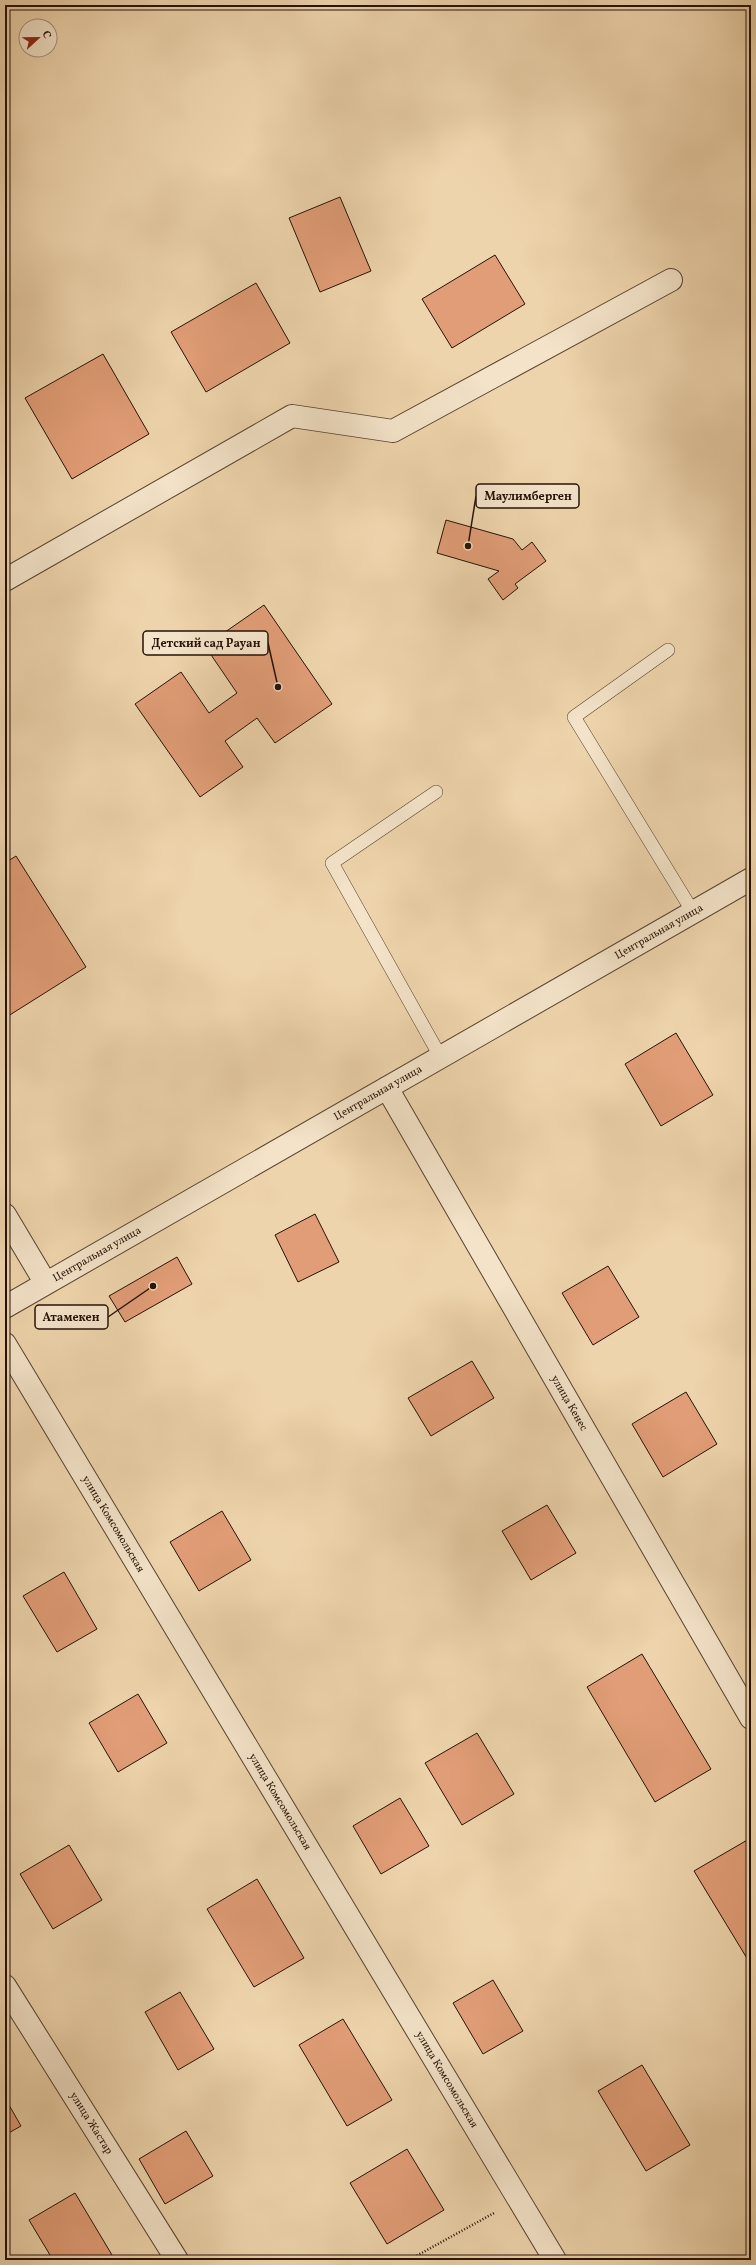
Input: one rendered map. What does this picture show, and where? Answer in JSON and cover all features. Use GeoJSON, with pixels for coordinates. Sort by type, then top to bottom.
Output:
{"type":"FeatureCollection","features":[{"type":"Feature","properties":{"kind":"street"},"geometry":{"type":"LineString","coordinates":[[5,580],[292,416],[393,431],[671,280]]}},
{"type":"Feature","properties":{"kind":"street","name":"Центральная улица"},"geometry":{"type":"LineString","coordinates":[[5,1307],[45,1282],[387,1088],[440,1056],[693,912],[750,882]]}},
{"type":"Feature","properties":{"kind":"street","name":"улица Кенес"},"geometry":{"type":"LineString","coordinates":[[387,1088],[751,1718]]}},
{"type":"Feature","properties":{"kind":"street"},"geometry":{"type":"LineString","coordinates":[[5,1215],[45,1282]]}},
{"type":"Feature","properties":{"kind":"street","name":"улица Комсомольская"},"geometry":{"type":"LineString","coordinates":[[5,1344],[554,2260]]}},
{"type":"Feature","properties":{"kind":"street","name":"улица Жастар"},"geometry":{"type":"LineString","coordinates":[[5,1986],[177,2260]]}},
{"type":"Feature","properties":{"kind":"lane"},"geometry":{"type":"LineString","coordinates":[[668,650],[574,717],[693,912]]}},
{"type":"Feature","properties":{"kind":"lane"},"geometry":{"type":"LineString","coordinates":[[436,792],[332,863],[440,1056]]}},
{"type":"Feature","properties":{"kind":"path"},"geometry":{"type":"LineString","coordinates":[[409,2260],[518,2199]]}},
{"type":"Feature","properties":{"kind":"building"},"geometry":{"type":"Polygon","coordinates":[[[340,197],[371,271],[320,292],[289,218],[340,197]]]}},
{"type":"Feature","properties":{"kind":"building"},"geometry":{"type":"Polygon","coordinates":[[[495,255],[525,304],[452,348],[422,299],[495,255]]]}},
{"type":"Feature","properties":{"kind":"building"},"geometry":{"type":"Polygon","coordinates":[[[256,283],[290,343],[206,392],[171,332],[256,283]]]}},
{"type":"Feature","properties":{"kind":"building"},"geometry":{"type":"Polygon","coordinates":[[[103,354],[149,434],[72,479],[25,398],[103,354]]]}},
{"type":"Feature","properties":{"kind":"building"},"geometry":{"type":"Polygon","coordinates":[[[446,520],[513,539],[522,550],[532,542],[546,561],[515,584],[518,588],[503,600],[488,579],[499,571],[437,553],[446,520]]]}},
{"type":"Feature","properties":{"kind":"building"},"geometry":{"type":"Polygon","coordinates":[[[264,605],[332,704],[275,743],[257,718],[225,741],[243,767],[200,797],[135,704],[181,672],[209,713],[237,693],[205,646],[264,605]]]}},
{"type":"Feature","properties":{"kind":"building"},"geometry":{"type":"Polygon","coordinates":[[[16,856],[86,967],[5,1018],[5,863],[16,856]]]}},
{"type":"Feature","properties":{"kind":"building"},"geometry":{"type":"Polygon","coordinates":[[[676,1033],[713,1095],[661,1126],[625,1064],[676,1033]]]}},
{"type":"Feature","properties":{"kind":"building"},"geometry":{"type":"Polygon","coordinates":[[[315,1214],[339,1262],[298,1282],[275,1235],[315,1214]]]}},
{"type":"Feature","properties":{"kind":"building"},"geometry":{"type":"Polygon","coordinates":[[[177,1257],[192,1284],[125,1322],[109,1296],[177,1257]]]}},
{"type":"Feature","properties":{"kind":"building"},"geometry":{"type":"Polygon","coordinates":[[[608,1266],[639,1317],[593,1345],[562,1293],[608,1266]]]}},
{"type":"Feature","properties":{"kind":"building"},"geometry":{"type":"Polygon","coordinates":[[[472,1361],[494,1398],[431,1436],[408,1398],[472,1361]]]}},
{"type":"Feature","properties":{"kind":"building"},"geometry":{"type":"Polygon","coordinates":[[[686,1392],[717,1444],[663,1477],[632,1424],[686,1392]]]}},
{"type":"Feature","properties":{"kind":"building"},"geometry":{"type":"Polygon","coordinates":[[[547,1505],[576,1553],[531,1580],[502,1531],[547,1505]]]}},
{"type":"Feature","properties":{"kind":"building"},"geometry":{"type":"Polygon","coordinates":[[[222,1511],[251,1560],[199,1591],[170,1542],[222,1511]]]}},
{"type":"Feature","properties":{"kind":"building"},"geometry":{"type":"Polygon","coordinates":[[[64,1572],[97,1629],[57,1652],[23,1596],[64,1572]]]}},
{"type":"Feature","properties":{"kind":"building"},"geometry":{"type":"Polygon","coordinates":[[[642,1654],[711,1769],[655,1802],[587,1687],[642,1654]]]}},
{"type":"Feature","properties":{"kind":"building"},"geometry":{"type":"Polygon","coordinates":[[[138,1694],[167,1743],[118,1772],[89,1723],[138,1694]]]}},
{"type":"Feature","properties":{"kind":"building"},"geometry":{"type":"Polygon","coordinates":[[[477,1733],[514,1794],[462,1825],[425,1763],[477,1733]]]}},
{"type":"Feature","properties":{"kind":"building"},"geometry":{"type":"Polygon","coordinates":[[[400,1798],[429,1846],[381,1874],[353,1826],[400,1798]]]}},
{"type":"Feature","properties":{"kind":"building"},"geometry":{"type":"Polygon","coordinates":[[[749,1839],[751,1842],[751,1958],[748,1960],[694,1871],[749,1839]]]}},
{"type":"Feature","properties":{"kind":"building"},"geometry":{"type":"Polygon","coordinates":[[[69,1845],[102,1900],[53,1929],[20,1874],[69,1845]]]}},
{"type":"Feature","properties":{"kind":"building"},"geometry":{"type":"Polygon","coordinates":[[[257,1879],[304,1958],[254,1987],[207,1909],[257,1879]]]}},
{"type":"Feature","properties":{"kind":"building"},"geometry":{"type":"Polygon","coordinates":[[[493,1980],[523,2031],[483,2054],[453,2003],[493,1980]]]}},
{"type":"Feature","properties":{"kind":"building"},"geometry":{"type":"Polygon","coordinates":[[[180,1992],[214,2049],[178,2070],[145,2012],[180,1992]]]}},
{"type":"Feature","properties":{"kind":"building"},"geometry":{"type":"Polygon","coordinates":[[[343,2019],[392,2100],[347,2126],[299,2045],[343,2019]]]}},
{"type":"Feature","properties":{"kind":"building"},"geometry":{"type":"Polygon","coordinates":[[[642,2065],[690,2145],[646,2171],[598,2091],[642,2065]]]}},
{"type":"Feature","properties":{"kind":"building"},"geometry":{"type":"Polygon","coordinates":[[[5,2098],[21,2126],[5,2135],[5,2098]]]}},
{"type":"Feature","properties":{"kind":"building"},"geometry":{"type":"Polygon","coordinates":[[[186,2131],[213,2176],[165,2204],[139,2159],[186,2131]]]}},
{"type":"Feature","properties":{"kind":"building"},"geometry":{"type":"Polygon","coordinates":[[[407,2149],[444,2210],[387,2244],[350,2183],[407,2149]]]}},
{"type":"Feature","properties":{"kind":"building"},"geometry":{"type":"Polygon","coordinates":[[[75,2193],[115,2260],[53,2260],[29,2220],[75,2193]]]}},
{"type":"Feature","properties":{"kind":"place","name":"Маулимберген"},"geometry":{"type":"Point","coordinates":[468,546]}},
{"type":"Feature","properties":{"kind":"place","name":"Детский сад Рауан"},"geometry":{"type":"Point","coordinates":[278,687]}},
{"type":"Feature","properties":{"kind":"place","name":"Атамекен"},"geometry":{"type":"Point","coordinates":[153,1286]}}]}
